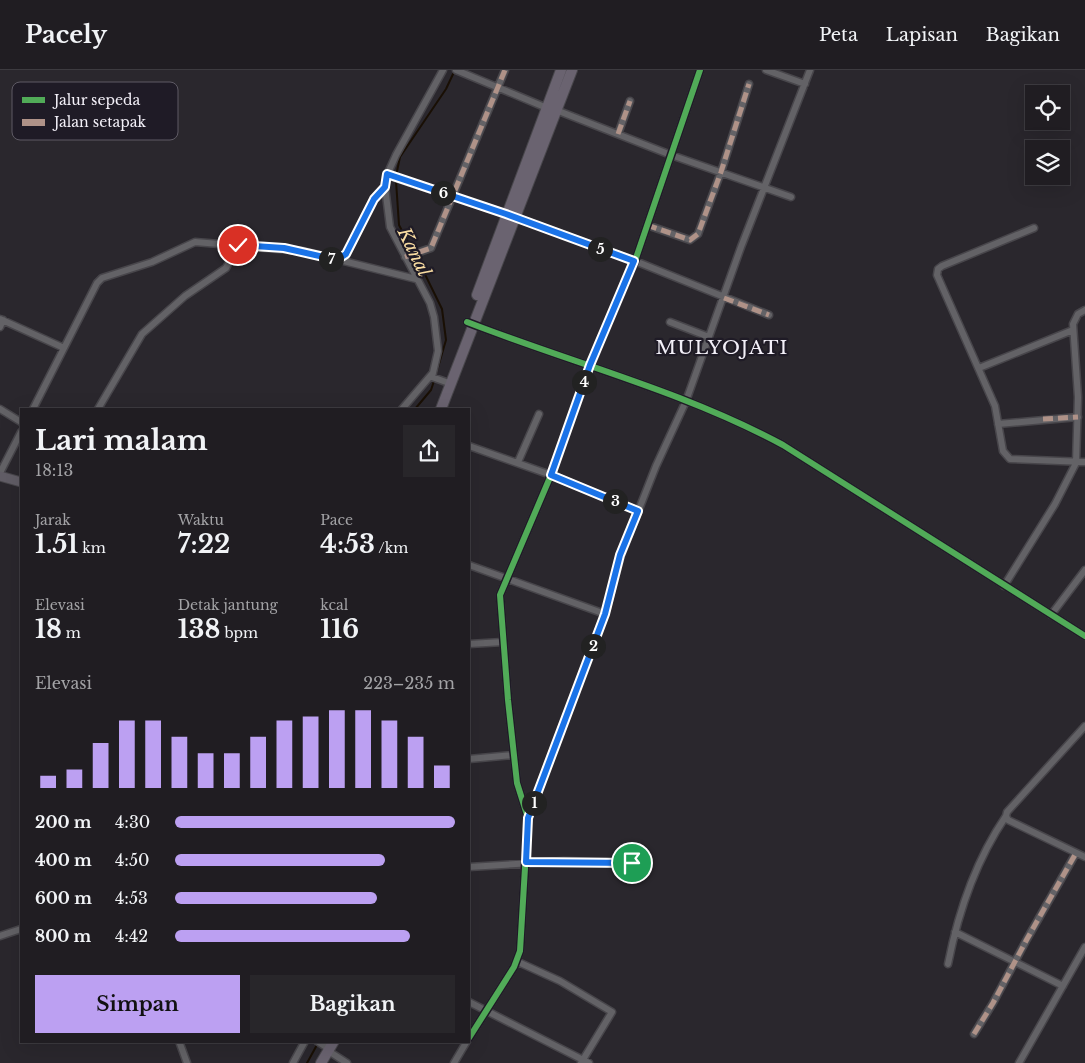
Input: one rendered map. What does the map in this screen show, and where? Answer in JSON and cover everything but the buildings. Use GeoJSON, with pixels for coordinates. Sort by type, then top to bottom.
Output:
{"type":"FeatureCollection","features":[{"type":"Feature","properties":{"kind":"highway"},"geometry":{"type":"LineString","coordinates":[[440,408],[470,323],[551,109],[561,70]]}},
{"type":"Feature","properties":{"kind":"highway"},"geometry":{"type":"LineString","coordinates":[[551,109],[572,70]]}},
{"type":"Feature","properties":{"kind":"highway"},"geometry":{"type":"LineString","coordinates":[[435,408],[470,323]]}},
{"type":"Feature","properties":{"kind":"highway"},"geometry":{"type":"LineString","coordinates":[[321,1063],[331,1052]]}},
{"type":"Feature","properties":{"kind":"main road"},"geometry":{"type":"LineString","coordinates":[[0,474],[20,482]]}},
{"type":"Feature","properties":{"kind":"street"},"geometry":{"type":"LineString","coordinates":[[337,260],[346,254],[374,199],[385,187],[408,130],[443,70]]}},
{"type":"Feature","properties":{"kind":"street"},"geometry":{"type":"LineString","coordinates":[[406,257],[431,248],[499,89],[505,70]]}},
{"type":"Feature","properties":{"kind":"street"},"geometry":{"type":"LineString","coordinates":[[528,818],[517,783],[500,600],[551,475],[590,365],[634,261],[700,70]]}},
{"type":"Feature","properties":{"kind":"street"},"geometry":{"type":"LineString","coordinates":[[766,70],[805,84]]}},
{"type":"Feature","properties":{"kind":"street"},"geometry":{"type":"LineString","coordinates":[[470,1037],[516,961],[520,951],[528,818],[605,614],[620,555],[686,401],[810,70]]}},
{"type":"Feature","properties":{"kind":"street"},"geometry":{"type":"LineString","coordinates":[[458,71],[499,89],[671,155],[765,186],[791,197]]}},
{"type":"Feature","properties":{"kind":"street"},"geometry":{"type":"LineString","coordinates":[[647,225],[685,239],[694,238],[721,172],[749,84]]}},
{"type":"Feature","properties":{"kind":"street"},"geometry":{"type":"LineString","coordinates":[[618,134],[630,101]]}},
{"type":"Feature","properties":{"kind":"street"},"geometry":{"type":"LineString","coordinates":[[390,175],[634,261],[724,298],[769,314]]}},
{"type":"Feature","properties":{"kind":"street"},"geometry":{"type":"LineString","coordinates":[[385,187],[388,222],[430,303],[436,329],[438,351],[432,376],[403,408]]}},
{"type":"Feature","properties":{"kind":"street"},"geometry":{"type":"LineString","coordinates":[[1034,228],[942,266],[937,271],[937,275],[995,406],[1003,451],[1010,459],[1085,462]]}},
{"type":"Feature","properties":{"kind":"street"},"geometry":{"type":"LineString","coordinates":[[34,408],[97,283],[102,278],[152,262],[190,242],[284,248],[416,279]]}},
{"type":"Feature","properties":{"kind":"street"},"geometry":{"type":"LineString","coordinates":[[99,408],[142,334],[185,296],[226,268],[238,245]]}},
{"type":"Feature","properties":{"kind":"street"},"geometry":{"type":"LineString","coordinates":[[1004,586],[1054,504],[1076,463],[1078,417],[1082,397],[1073,330],[1074,319],[1085,310]]}},
{"type":"Feature","properties":{"kind":"street"},"geometry":{"type":"LineString","coordinates":[[0,327],[2,319],[64,348]]}},
{"type":"Feature","properties":{"kind":"street"},"geometry":{"type":"LineString","coordinates":[[670,322],[709,337]]}},
{"type":"Feature","properties":{"kind":"street"},"geometry":{"type":"LineString","coordinates":[[470,323],[590,365],[747,426],[783,445],[1085,636]]}},
{"type":"Feature","properties":{"kind":"street"},"geometry":{"type":"LineString","coordinates":[[979,368],[1073,330]]}},
{"type":"Feature","properties":{"kind":"street"},"geometry":{"type":"LineString","coordinates":[[432,376],[445,382]]}},
{"type":"Feature","properties":{"kind":"street"},"geometry":{"type":"LineString","coordinates":[[0,409],[20,421]]}},
{"type":"Feature","properties":{"kind":"street"},"geometry":{"type":"LineString","coordinates":[[518,462],[539,414]]}},
{"type":"Feature","properties":{"kind":"street"},"geometry":{"type":"LineString","coordinates":[[998,424],[1078,417]]}},
{"type":"Feature","properties":{"kind":"street"},"geometry":{"type":"LineString","coordinates":[[0,474],[20,434]]}},
{"type":"Feature","properties":{"kind":"street"},"geometry":{"type":"LineString","coordinates":[[470,446],[518,462],[638,511]]}},
{"type":"Feature","properties":{"kind":"street"},"geometry":{"type":"LineString","coordinates":[[470,564],[605,614]]}},
{"type":"Feature","properties":{"kind":"street"},"geometry":{"type":"LineString","coordinates":[[1051,615],[1085,570]]}},
{"type":"Feature","properties":{"kind":"street"},"geometry":{"type":"LineString","coordinates":[[470,644],[503,642]]}},
{"type":"Feature","properties":{"kind":"street"},"geometry":{"type":"LineString","coordinates":[[948,964],[965,900],[993,835],[1020,797],[1085,726]]}},
{"type":"Feature","properties":{"kind":"street"},"geometry":{"type":"LineString","coordinates":[[470,759],[514,755]]}},
{"type":"Feature","properties":{"kind":"street"},"geometry":{"type":"LineString","coordinates":[[1006,816],[1008,820],[1085,857]]}},
{"type":"Feature","properties":{"kind":"street"},"geometry":{"type":"LineString","coordinates":[[974,1034],[998,996],[1014,961],[1076,853]]}},
{"type":"Feature","properties":{"kind":"street"},"geometry":{"type":"LineString","coordinates":[[470,867],[526,862],[632,863]]}},
{"type":"Feature","properties":{"kind":"street"},"geometry":{"type":"LineString","coordinates":[[0,936],[20,929]]}},
{"type":"Feature","properties":{"kind":"street"},"geometry":{"type":"LineString","coordinates":[[955,932],[1063,986]]}},
{"type":"Feature","properties":{"kind":"street"},"geometry":{"type":"LineString","coordinates":[[1019,1063],[1085,947]]}},
{"type":"Feature","properties":{"kind":"street"},"geometry":{"type":"LineString","coordinates":[[470,1003],[584,1062],[612,1012],[560,981],[516,961]]}},
{"type":"Feature","properties":{"kind":"street"},"geometry":{"type":"LineString","coordinates":[[179,1043],[187,1063]]}},
{"type":"Feature","properties":{"kind":"street"},"geometry":{"type":"LineString","coordinates":[[294,1063],[304,1043]]}},
{"type":"Feature","properties":{"kind":"street"},"geometry":{"type":"LineString","coordinates":[[320,1043],[347,1063]]}},
{"type":"Feature","properties":{"kind":"street"},"geometry":{"type":"LineString","coordinates":[[454,1063],[466,1043]]}},
{"type":"Feature","properties":{"kind":"waterway","name":"Kanal"},"geometry":{"type":"LineString","coordinates":[[396,176],[400,157],[446,89],[454,72]]}},
{"type":"Feature","properties":{"kind":"waterway","name":"Kanal"},"geometry":{"type":"LineString","coordinates":[[396,181],[399,225],[413,252]]}},
{"type":"Feature","properties":{"kind":"waterway","name":"Kanal"},"geometry":{"type":"LineString","coordinates":[[416,256],[442,309],[446,340],[436,374]]}},
{"type":"Feature","properties":{"kind":"waterway","name":"Kanal"},"geometry":{"type":"LineString","coordinates":[[416,408],[431,390],[434,381]]}},
{"type":"Feature","properties":{"kind":"waterway","name":"Kanal"},"geometry":{"type":"LineString","coordinates":[[307,1063],[318,1043]]}},
{"type":"Feature","properties":{"kind":"marked path"},"geometry":{"type":"LineString","coordinates":[[405,257],[431,248],[505,70]]}},
{"type":"Feature","properties":{"kind":"marked path"},"geometry":{"type":"LineString","coordinates":[[647,225],[690,240],[698,234],[721,172],[749,84]]}},
{"type":"Feature","properties":{"kind":"marked path"},"geometry":{"type":"LineString","coordinates":[[618,134],[630,101]]}},
{"type":"Feature","properties":{"kind":"marked path"},"geometry":{"type":"LineString","coordinates":[[337,260],[346,254],[374,199],[385,187]]}},
{"type":"Feature","properties":{"kind":"marked path"},"geometry":{"type":"LineString","coordinates":[[724,298],[769,315]]}},
{"type":"Feature","properties":{"kind":"marked path"},"geometry":{"type":"LineString","coordinates":[[1043,419],[1078,417]]}},
{"type":"Feature","properties":{"kind":"marked path"},"geometry":{"type":"LineString","coordinates":[[974,1034],[1076,853]]}},
{"type":"Feature","properties":{"kind":"cycle path"},"geometry":{"type":"LineString","coordinates":[[470,1036],[514,967],[520,951],[528,818],[517,783],[500,595],[551,475],[591,365],[635,261],[700,70]]}},
{"type":"Feature","properties":{"kind":"cycle path"},"geometry":{"type":"LineString","coordinates":[[467,322],[667,393],[745,426],[783,445],[1085,636]]}},
{"type":"Feature","properties":{"kind":"district","name":"MULYOJATI"},"geometry":{"type":"Point","coordinates":[722,347]}},
{"type":"Feature","properties":{"kind":"route"},"geometry":{"type":"LineString","coordinates":[[238,245],[284,248],[337,260],[346,254],[374,199],[385,187],[387,174],[506,214],[564,237],[634,261],[590,365],[551,475],[638,511],[620,555],[605,614],[528,818],[526,862],[632,863]]}}]}
